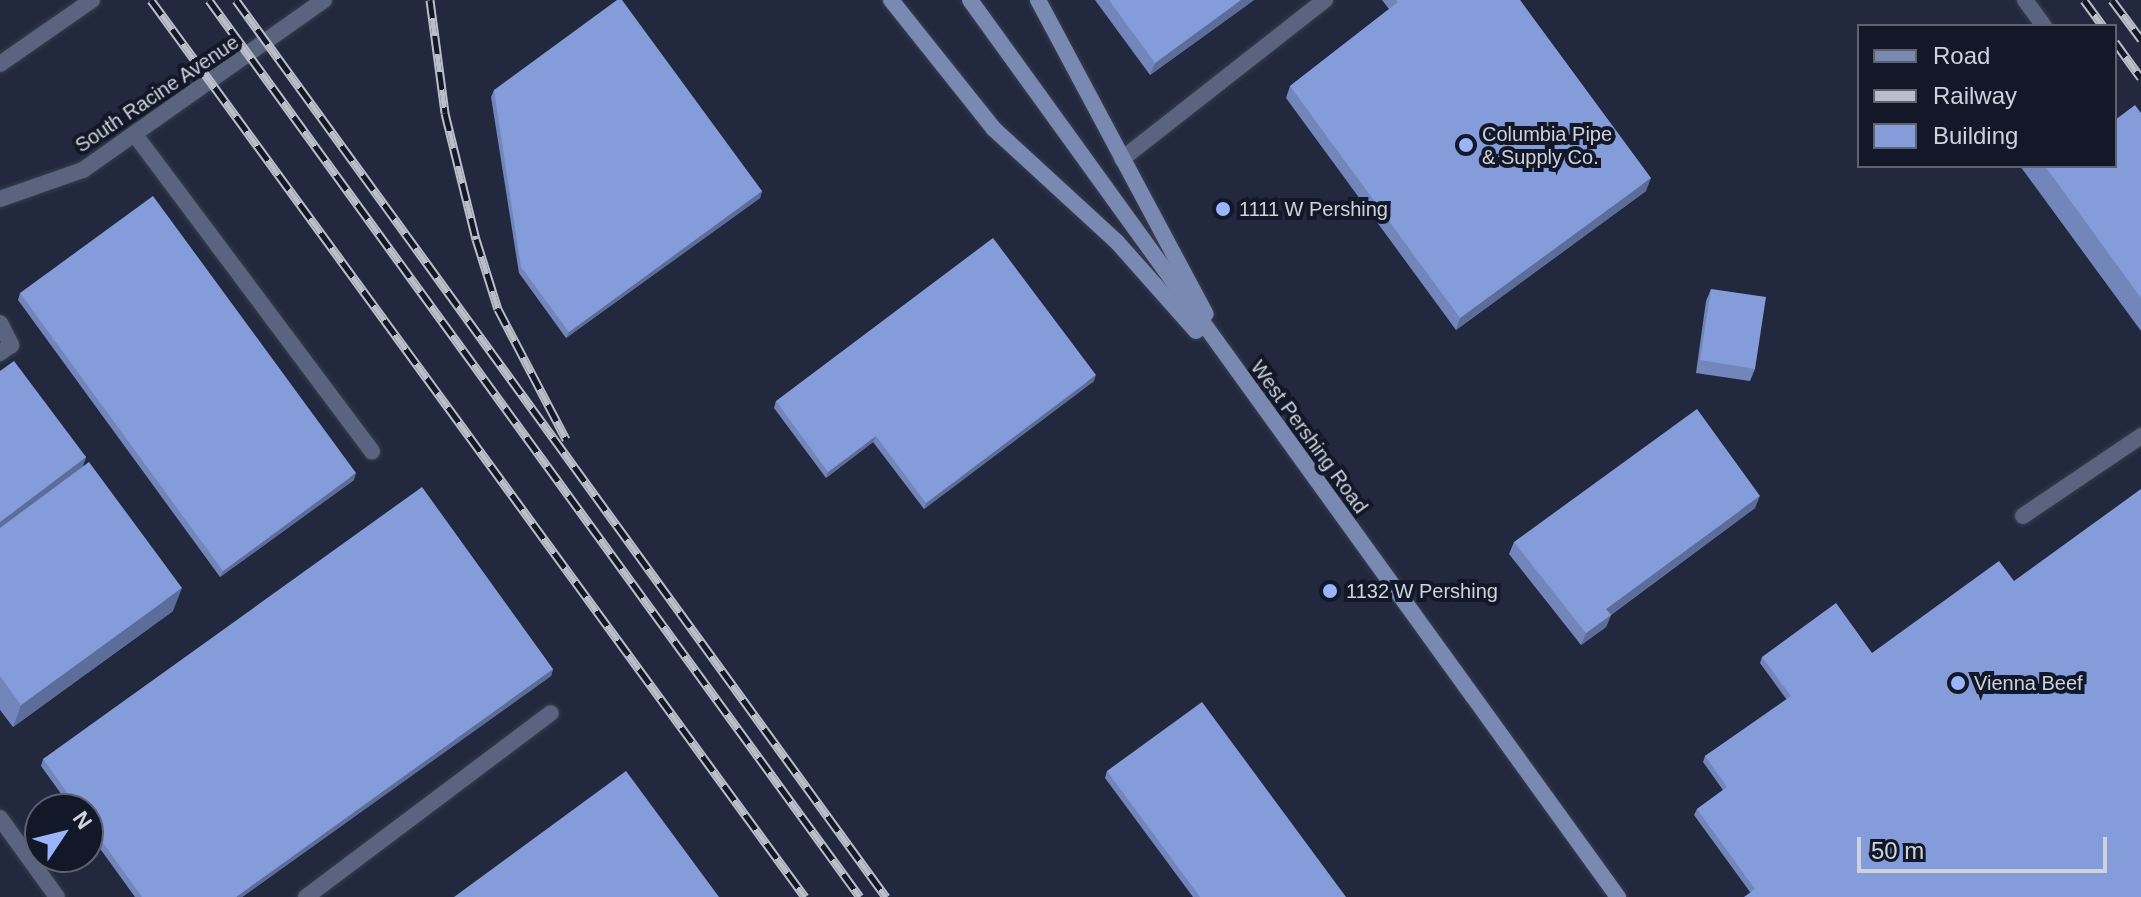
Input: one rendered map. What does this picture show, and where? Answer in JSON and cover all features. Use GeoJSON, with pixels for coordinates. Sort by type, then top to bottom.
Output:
{"type":"FeatureCollection","features":[{"type":"Feature","properties":{"kind":"main road"},"geometry":{"type":"LineString","coordinates":[[891,0],[994,129],[1117,242],[1251,391]]}},
{"type":"Feature","properties":{"kind":"main road","name":"West Pershing Road"},"geometry":{"type":"LineString","coordinates":[[970,0],[1618,897]]}},
{"type":"Feature","properties":{"kind":"main road"},"geometry":{"type":"LineString","coordinates":[[1038,0],[1251,391]]}},
{"type":"Feature","properties":{"kind":"street"},"geometry":{"type":"LineString","coordinates":[[0,64],[92,0]]}},
{"type":"Feature","properties":{"kind":"street","name":"South Racine Avenue"},"geometry":{"type":"LineString","coordinates":[[0,199],[83,170],[136,136],[324,0]]}},
{"type":"Feature","properties":{"kind":"street"},"geometry":{"type":"LineString","coordinates":[[1122,159],[1325,0]]}},
{"type":"Feature","properties":{"kind":"street"},"geometry":{"type":"LineString","coordinates":[[2025,0],[2043,24]]}},
{"type":"Feature","properties":{"kind":"street"},"geometry":{"type":"LineString","coordinates":[[136,136],[372,452]]}},
{"type":"Feature","properties":{"kind":"street"},"geometry":{"type":"LineString","coordinates":[[0,323],[11,345],[0,353]]}},
{"type":"Feature","properties":{"kind":"street"},"geometry":{"type":"LineString","coordinates":[[2023,516],[2141,436]]}},
{"type":"Feature","properties":{"kind":"street"},"geometry":{"type":"LineString","coordinates":[[306,897],[551,713]]}},
{"type":"Feature","properties":{"kind":"street"},"geometry":{"type":"LineString","coordinates":[[0,818],[57,897]]}},
{"type":"Feature","properties":{"kind":"shaded area"},"geometry":{"type":"Polygon","coordinates":[[[0,0],[2141,0],[2141,897],[0,897],[0,0]]]}},
{"type":"Feature","properties":{"kind":"building"},"geometry":{"type":"Polygon","coordinates":[[[617,0],[622,0],[762,191],[569,332],[521,267],[494,90],[617,0]]]}},
{"type":"Feature","properties":{"kind":"building"},"geometry":{"type":"Polygon","coordinates":[[[1109,0],[1241,0],[1155,63],[1109,0]]]}},
{"type":"Feature","properties":{"kind":"building","name":"Columbia Pipe & Supply Co."},"geometry":{"type":"Polygon","coordinates":[[[1396,0],[1520,0],[1651,178],[1460,318],[1290,86],[1398,2],[1396,0]]]}},
{"type":"Feature","properties":{"kind":"building"},"geometry":{"type":"Polygon","coordinates":[[[2135,105],[2141,113],[2141,298],[2046,168],[2117,168],[2117,118],[2135,105]]]}},
{"type":"Feature","properties":{"kind":"building"},"geometry":{"type":"Polygon","coordinates":[[[153,196],[356,473],[223,571],[20,293],[153,196]]]}},
{"type":"Feature","properties":{"kind":"building"},"geometry":{"type":"Polygon","coordinates":[[[993,238],[1096,375],[926,503],[876,436],[828,472],[776,401],[993,238]]]}},
{"type":"Feature","properties":{"kind":"building"},"geometry":{"type":"Polygon","coordinates":[[[1711,289],[1766,297],[1755,369],[1700,360],[1711,289]]]}},
{"type":"Feature","properties":{"kind":"building"},"geometry":{"type":"Polygon","coordinates":[[[14,361],[86,457],[0,522],[0,371],[14,361]]]}},
{"type":"Feature","properties":{"kind":"building"},"geometry":{"type":"Polygon","coordinates":[[[1697,409],[1760,496],[1606,609],[1611,615],[1586,633],[1514,542],[1697,409]]]}},
{"type":"Feature","properties":{"kind":"building"},"geometry":{"type":"Polygon","coordinates":[[[89,462],[182,588],[21,705],[0,676],[0,528],[89,462]]]}},
{"type":"Feature","properties":{"kind":"building"},"geometry":{"type":"Polygon","coordinates":[[[422,487],[553,669],[236,897],[142,897],[104,844],[104,793],[67,793],[43,759],[422,487]]]}},
{"type":"Feature","properties":{"kind":"building","name":"Vienna Beef"},"geometry":{"type":"Polygon","coordinates":[[[2141,489],[2141,897],[1744,897],[1755,889],[1697,809],[1727,787],[1705,756],[1791,696],[1762,657],[1836,603],[1872,653],[1999,561],[2014,581],[2141,489]]]}},
{"type":"Feature","properties":{"kind":"building"},"geometry":{"type":"Polygon","coordinates":[[[1202,702],[1346,897],[1200,897],[1107,771],[1202,702]]]}},
{"type":"Feature","properties":{"kind":"building"},"geometry":{"type":"Polygon","coordinates":[[[626,771],[719,897],[454,897],[626,771]]]}},
{"type":"Feature","properties":{"kind":"railway"},"geometry":{"type":"LineString","coordinates":[[151,0],[805,897]]}},
{"type":"Feature","properties":{"kind":"railway"},"geometry":{"type":"LineString","coordinates":[[209,0],[860,897]]}},
{"type":"Feature","properties":{"kind":"railway"},"geometry":{"type":"LineString","coordinates":[[236,0],[886,897]]}},
{"type":"Feature","properties":{"kind":"railway"},"geometry":{"type":"LineString","coordinates":[[430,0],[445,113],[476,239],[498,309],[566,439]]}},
{"type":"Feature","properties":{"kind":"railway"},"geometry":{"type":"LineString","coordinates":[[2084,0],[2102,24]]}},
{"type":"Feature","properties":{"kind":"railway"},"geometry":{"type":"LineString","coordinates":[[2112,0],[2141,39]]}},
{"type":"Feature","properties":{"kind":"railway"},"geometry":{"type":"LineString","coordinates":[[2117,45],[2141,78]]}},
{"type":"Feature","properties":{"kind":"place","name":"Columbia Pipe & Supply Co."},"geometry":{"type":"Point","coordinates":[1466,145]}},
{"type":"Feature","properties":{"kind":"place","name":"1111 W Pershing"},"geometry":{"type":"Point","coordinates":[1223,209]}},
{"type":"Feature","properties":{"kind":"place","name":"1132 W Pershing"},"geometry":{"type":"Point","coordinates":[1330,591]}},
{"type":"Feature","properties":{"kind":"place","name":"Vienna Beef"},"geometry":{"type":"Point","coordinates":[1958,683]}}]}
